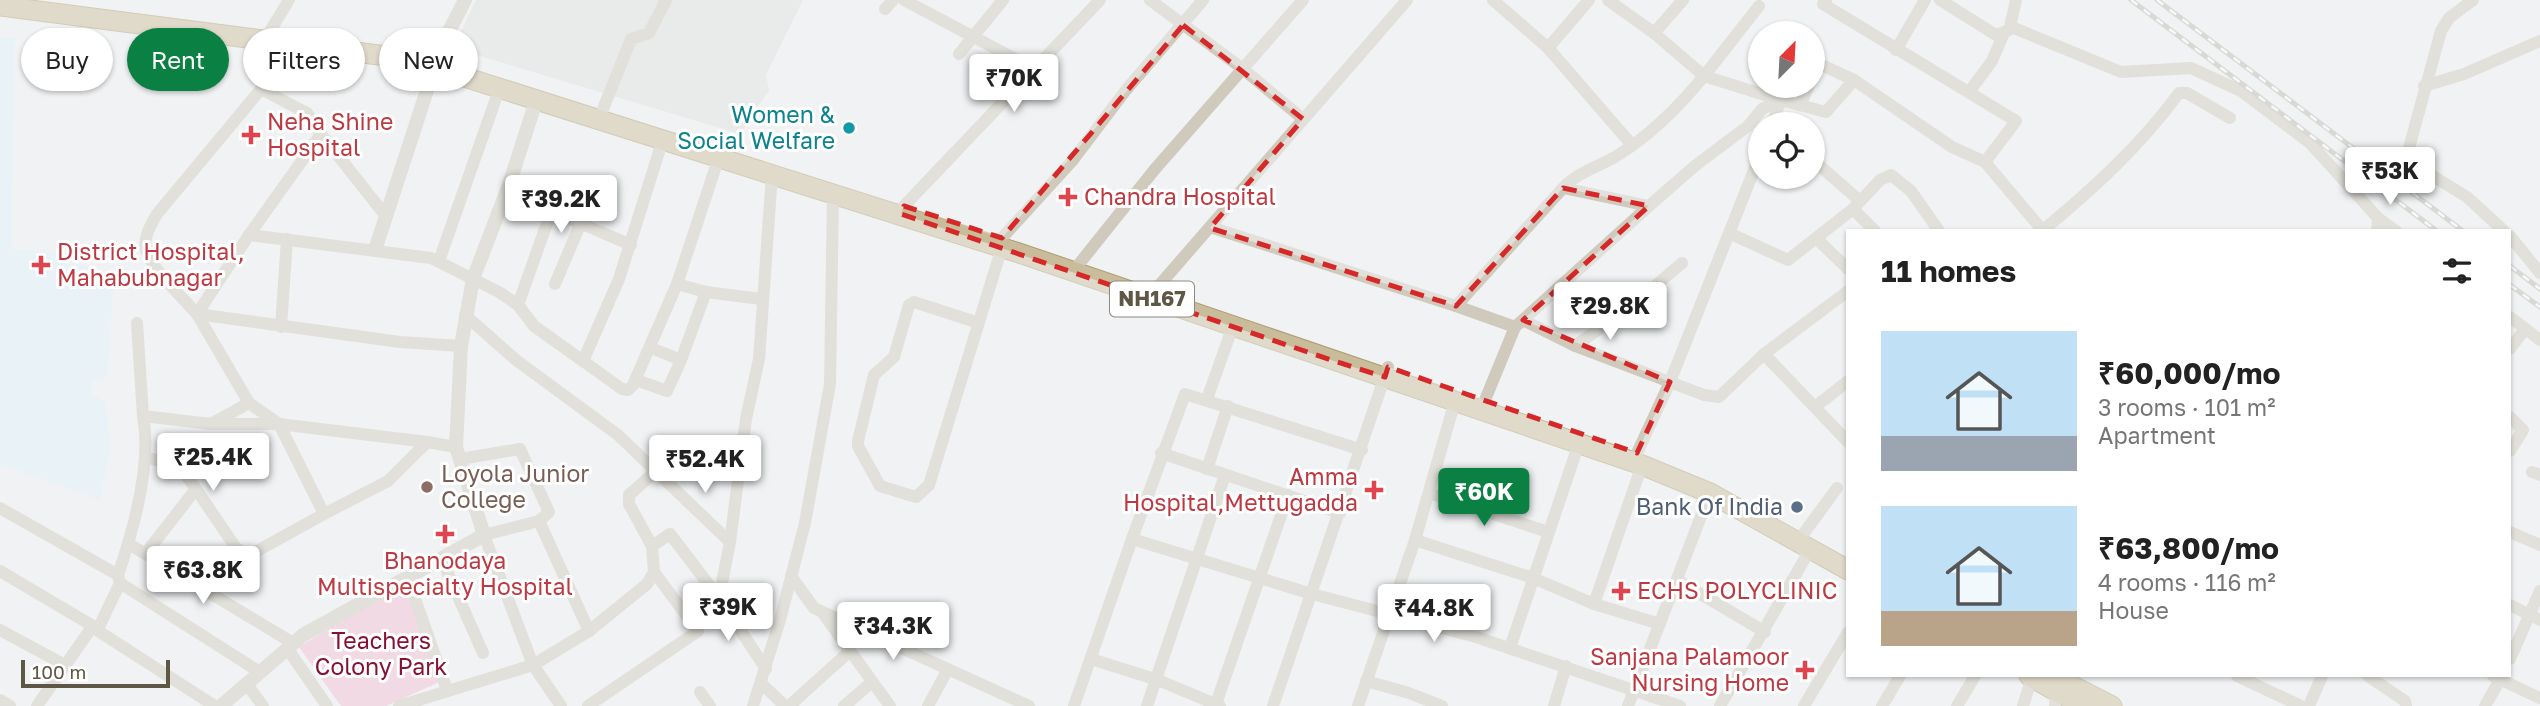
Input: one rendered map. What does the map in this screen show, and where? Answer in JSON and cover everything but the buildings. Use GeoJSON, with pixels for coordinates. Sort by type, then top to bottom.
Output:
{"type":"FeatureCollection","features":[{"type":"Feature","properties":{"kind":"highway","name":"NH167"},"geometry":{"type":"LineString","coordinates":[[2,7],[96,24],[243,43]]}},
{"type":"Feature","properties":{"kind":"highway","name":"NH167"},"geometry":{"type":"LineString","coordinates":[[478,76],[603,109],[1002,243],[1233,326],[1485,400],[1713,484],[1808,540],[1846,568]]}},
{"type":"Feature","properties":{"kind":"highway","name":"NH167"},"geometry":{"type":"LineString","coordinates":[[478,80],[833,194],[902,210]]}},
{"type":"Feature","properties":{"kind":"highway","name":"NH167"},"geometry":{"type":"LineString","coordinates":[[1002,243],[1156,289],[1386,372],[1455,401],[1579,443],[1640,459],[1846,557]]}},
{"type":"Feature","properties":{"kind":"highway"},"geometry":{"type":"LineString","coordinates":[[2033,677],[2082,706]]}},
{"type":"Feature","properties":{"kind":"highway"},"geometry":{"type":"LineString","coordinates":[[2055,691],[2112,706]]}},
{"type":"Feature","properties":{"kind":"street"},"geometry":{"type":"LineString","coordinates":[[278,28],[289,0]]}},
{"type":"Feature","properties":{"kind":"street"},"geometry":{"type":"LineString","coordinates":[[452,28],[465,0]]}},
{"type":"Feature","properties":{"kind":"street"},"geometry":{"type":"LineString","coordinates":[[603,109],[631,38],[649,33],[666,0]]}},
{"type":"Feature","properties":{"kind":"street"},"geometry":{"type":"LineString","coordinates":[[904,0],[1034,69]]}},
{"type":"Feature","properties":{"kind":"street"},"geometry":{"type":"LineString","coordinates":[[958,54],[1003,0]]}},
{"type":"Feature","properties":{"kind":"street"},"geometry":{"type":"LineString","coordinates":[[902,210],[1100,0]]}},
{"type":"Feature","properties":{"kind":"street"},"geometry":{"type":"LineString","coordinates":[[1150,0],[1243,69],[1303,120]]}},
{"type":"Feature","properties":{"kind":"street"},"geometry":{"type":"LineString","coordinates":[[979,323],[914,302],[909,305],[894,357],[874,375],[858,441],[858,446],[880,486],[916,497],[929,485],[979,323],[1002,243],[1203,0]]}},
{"type":"Feature","properties":{"kind":"street"},"geometry":{"type":"LineString","coordinates":[[1079,264],[1156,169],[1303,0]]}},
{"type":"Feature","properties":{"kind":"street"},"geometry":{"type":"LineString","coordinates":[[1156,289],[1407,0]]}},
{"type":"Feature","properties":{"kind":"street"},"geometry":{"type":"LineString","coordinates":[[1493,0],[1548,48],[1632,145]]}},
{"type":"Feature","properties":{"kind":"street"},"geometry":{"type":"LineString","coordinates":[[1548,48],[1589,0]]}},
{"type":"Feature","properties":{"kind":"street"},"geometry":{"type":"LineString","coordinates":[[1608,0],[1654,33],[1704,76],[1826,112],[1854,80]]}},
{"type":"Feature","properties":{"kind":"street"},"geometry":{"type":"LineString","coordinates":[[1654,33],[1684,0]]}},
{"type":"Feature","properties":{"kind":"street"},"geometry":{"type":"LineString","coordinates":[[1826,0],[1824,4],[1896,50],[2016,121],[1985,162]]}},
{"type":"Feature","properties":{"kind":"street"},"geometry":{"type":"LineString","coordinates":[[1896,50],[1924,0]]}},
{"type":"Feature","properties":{"kind":"street"},"geometry":{"type":"LineString","coordinates":[[1940,0],[1996,35],[2007,30],[2121,72],[2191,68],[2241,90],[2310,143],[2377,224]]}},
{"type":"Feature","properties":{"kind":"street"},"geometry":{"type":"LineString","coordinates":[[1969,92],[1992,61],[2007,30],[2016,0]]}},
{"type":"Feature","properties":{"kind":"street"},"geometry":{"type":"LineString","coordinates":[[2473,0],[2449,18],[2441,31],[2409,148],[2415,165],[2467,197],[2502,229]]}},
{"type":"Feature","properties":{"kind":"street"},"geometry":{"type":"LineString","coordinates":[[1456,306],[1570,180],[1632,145],[1670,117],[1758,2]]}},
{"type":"Feature","properties":{"kind":"street"},"geometry":{"type":"LineString","coordinates":[[2424,86],[2465,74],[2540,41]]}},
{"type":"Feature","properties":{"kind":"street"},"geometry":{"type":"LineString","coordinates":[[1825,66],[1854,80],[1952,147],[1985,162],[2041,229]]}},
{"type":"Feature","properties":{"kind":"street"},"geometry":{"type":"LineString","coordinates":[[439,261],[500,87]]}},
{"type":"Feature","properties":{"kind":"street"},"geometry":{"type":"LineString","coordinates":[[259,91],[157,214],[146,234],[146,250],[151,261],[197,314],[249,403],[279,424],[324,514]]}},
{"type":"Feature","properties":{"kind":"street"},"geometry":{"type":"LineString","coordinates":[[265,91],[307,113],[385,215]]}},
{"type":"Feature","properties":{"kind":"street"},"geometry":{"type":"LineString","coordinates":[[375,250],[426,91]]}},
{"type":"Feature","properties":{"kind":"street"},"geometry":{"type":"LineString","coordinates":[[2045,229],[2108,175],[2150,131],[2179,93],[2188,93],[2230,118]]}},
{"type":"Feature","properties":{"kind":"street"},"geometry":{"type":"LineString","coordinates":[[537,98],[506,191],[472,279],[461,346],[458,453],[484,535],[533,665],[561,706]]}},
{"type":"Feature","properties":{"kind":"street"},"geometry":{"type":"LineString","coordinates":[[1800,105],[1803,98]]}},
{"type":"Feature","properties":{"kind":"street"},"geometry":{"type":"LineString","coordinates":[[1776,112],[1781,100]]}},
{"type":"Feature","properties":{"kind":"street"},"geometry":{"type":"LineString","coordinates":[[1485,400],[1519,323],[1696,165],[1748,126],[1762,109],[1781,100]]}},
{"type":"Feature","properties":{"kind":"street"},"geometry":{"type":"LineString","coordinates":[[197,314],[249,234],[321,134]]}},
{"type":"Feature","properties":{"kind":"street"},"geometry":{"type":"LineString","coordinates":[[583,361],[619,279],[663,139]]}},
{"type":"Feature","properties":{"kind":"street"},"geometry":{"type":"LineString","coordinates":[[249,234],[439,261],[518,305],[534,326],[622,389],[628,390],[636,380],[651,348],[677,284],[719,157]]}},
{"type":"Feature","properties":{"kind":"street"},"geometry":{"type":"LineString","coordinates":[[1825,171],[1857,205],[1874,229]]}},
{"type":"Feature","properties":{"kind":"street"},"geometry":{"type":"LineString","coordinates":[[719,598],[730,542],[746,419],[759,359],[761,299],[772,174]]}},
{"type":"Feature","properties":{"kind":"street"},"geometry":{"type":"LineString","coordinates":[[1731,234],[1784,260],[1794,258],[1887,176],[1896,177],[1911,191],[1938,229]]}},
{"type":"Feature","properties":{"kind":"street"},"geometry":{"type":"LineString","coordinates":[[1563,188],[1649,206]]}},
{"type":"Feature","properties":{"kind":"street"},"geometry":{"type":"LineString","coordinates":[[1594,604],[1640,459],[1748,188]]}},
{"type":"Feature","properties":{"kind":"street"},"geometry":{"type":"LineString","coordinates":[[506,191],[631,245]]}},
{"type":"Feature","properties":{"kind":"street"},"geometry":{"type":"LineString","coordinates":[[753,706],[766,669],[805,523],[830,384],[833,194]]}},
{"type":"Feature","properties":{"kind":"street"},"geometry":{"type":"LineString","coordinates":[[518,305],[551,212]]}},
{"type":"Feature","properties":{"kind":"street"},"geometry":{"type":"LineString","coordinates":[[555,284],[580,225]]}},
{"type":"Feature","properties":{"kind":"street"},"geometry":{"type":"LineString","coordinates":[[1210,228],[1456,306],[1519,323],[1704,395],[1722,397],[1764,354],[1846,292]]}},
{"type":"Feature","properties":{"kind":"street"},"geometry":{"type":"LineString","coordinates":[[2511,237],[2540,273]]}},
{"type":"Feature","properties":{"kind":"street"},"geometry":{"type":"LineString","coordinates":[[281,327],[287,239]]}},
{"type":"Feature","properties":{"kind":"street"},"geometry":{"type":"LineString","coordinates":[[1817,239],[1846,267]]}},
{"type":"Feature","properties":{"kind":"street"},"geometry":{"type":"LineString","coordinates":[[1575,346],[1634,304],[1682,263]]}},
{"type":"Feature","properties":{"kind":"street"},"geometry":{"type":"LineString","coordinates":[[677,284],[706,292],[761,299]]}},
{"type":"Feature","properties":{"kind":"street"},"geometry":{"type":"LineString","coordinates":[[636,380],[667,391],[706,292]]}},
{"type":"Feature","properties":{"kind":"street"},"geometry":{"type":"LineString","coordinates":[[197,314],[281,327],[461,346]]}},
{"type":"Feature","properties":{"kind":"street"},"geometry":{"type":"LineString","coordinates":[[465,315],[516,360],[572,400],[657,470],[730,542]]}},
{"type":"Feature","properties":{"kind":"street"},"geometry":{"type":"LineString","coordinates":[[2511,318],[2540,340]]}},
{"type":"Feature","properties":{"kind":"street"},"geometry":{"type":"LineString","coordinates":[[92,626],[98,629],[119,579],[129,544],[145,457],[137,323]]}},
{"type":"Feature","properties":{"kind":"street"},"geometry":{"type":"LineString","coordinates":[[1207,399],[1233,326]]}},
{"type":"Feature","properties":{"kind":"street"},"geometry":{"type":"LineString","coordinates":[[2511,348],[2525,329]]}},
{"type":"Feature","properties":{"kind":"street"},"geometry":{"type":"LineString","coordinates":[[651,348],[681,360]]}},
{"type":"Feature","properties":{"kind":"street"},"geometry":{"type":"LineString","coordinates":[[1764,354],[1846,440]]}},
{"type":"Feature","properties":{"kind":"street"},"geometry":{"type":"LineString","coordinates":[[1273,706],[1362,450],[1386,372]]}},
{"type":"Feature","properties":{"kind":"street"},"geometry":{"type":"LineString","coordinates":[[1815,407],[1846,383]]}},
{"type":"Feature","properties":{"kind":"street"},"geometry":{"type":"LineString","coordinates":[[1074,706],[1181,398],[1189,393],[1362,450]]}},
{"type":"Feature","properties":{"kind":"street"},"geometry":{"type":"LineString","coordinates":[[1358,706],[1415,540],[1455,401]]}},
{"type":"Feature","properties":{"kind":"street"},"geometry":{"type":"LineString","coordinates":[[211,424],[249,403]]}},
{"type":"Feature","properties":{"kind":"street"},"geometry":{"type":"LineString","coordinates":[[1207,469],[1228,406]]}},
{"type":"Feature","properties":{"kind":"street"},"geometry":{"type":"LineString","coordinates":[[143,416],[211,424],[279,424],[427,442],[458,453],[520,449],[537,480],[549,512],[538,521],[484,535],[337,614],[258,671],[221,706]]}},
{"type":"Feature","properties":{"kind":"street"},"geometry":{"type":"LineString","coordinates":[[2511,418],[2523,430],[2511,449]]}},
{"type":"Feature","properties":{"kind":"street"},"geometry":{"type":"LineString","coordinates":[[145,457],[179,466],[236,548],[245,553],[257,551],[388,481],[427,442]]}},
{"type":"Feature","properties":{"kind":"street"},"geometry":{"type":"LineString","coordinates":[[1510,648],[1579,443]]}},
{"type":"Feature","properties":{"kind":"street"},"geometry":{"type":"LineString","coordinates":[[1161,453],[1340,513]]}},
{"type":"Feature","properties":{"kind":"street"},"geometry":{"type":"LineString","coordinates":[[588,706],[698,631],[654,572],[652,546],[627,498],[657,470]]}},
{"type":"Feature","properties":{"kind":"street"},"geometry":{"type":"LineString","coordinates":[[1147,706],[1158,680],[1225,475]]}},
{"type":"Feature","properties":{"kind":"street"},"geometry":{"type":"LineString","coordinates":[[1720,706],[1765,632],[1808,540],[1837,488]]}},
{"type":"Feature","properties":{"kind":"street"},"geometry":{"type":"LineString","coordinates":[[146,553],[196,489]]}},
{"type":"Feature","properties":{"kind":"street"},"geometry":{"type":"LineString","coordinates":[[1628,706],[1710,493]]}},
{"type":"Feature","properties":{"kind":"street"},"geometry":{"type":"LineString","coordinates":[[1429,494],[1548,532]]}},
{"type":"Feature","properties":{"kind":"street"},"geometry":{"type":"LineString","coordinates":[[1091,659],[1158,680],[1218,705],[1288,495]]}},
{"type":"Feature","properties":{"kind":"street"},"geometry":{"type":"LineString","coordinates":[[0,508],[119,579],[258,671]]}},
{"type":"Feature","properties":{"kind":"street"},"geometry":{"type":"LineString","coordinates":[[538,521],[589,631]]}},
{"type":"Feature","properties":{"kind":"street"},"geometry":{"type":"LineString","coordinates":[[2511,532],[2540,545]]}},
{"type":"Feature","properties":{"kind":"street"},"geometry":{"type":"LineString","coordinates":[[652,546],[670,534],[719,598],[766,669]]}},
{"type":"Feature","properties":{"kind":"street"},"geometry":{"type":"LineString","coordinates":[[1132,539],[1259,579],[1510,648],[1680,706]]}},
{"type":"Feature","properties":{"kind":"street"},"geometry":{"type":"LineString","coordinates":[[1415,540],[1533,578],[1594,604],[1660,624]]}},
{"type":"Feature","properties":{"kind":"street"},"geometry":{"type":"LineString","coordinates":[[129,544],[290,646],[327,706]]}},
{"type":"Feature","properties":{"kind":"street"},"geometry":{"type":"LineString","coordinates":[[441,558],[484,653]]}},
{"type":"Feature","properties":{"kind":"street"},"geometry":{"type":"LineString","coordinates":[[0,571],[92,626],[215,706]]}},
{"type":"Feature","properties":{"kind":"street"},"geometry":{"type":"LineString","coordinates":[[399,706],[533,665],[589,631],[637,595],[654,572]]}},
{"type":"Feature","properties":{"kind":"street"},"geometry":{"type":"LineString","coordinates":[[407,576],[447,690]]}},
{"type":"Feature","properties":{"kind":"street"},"geometry":{"type":"LineString","coordinates":[[791,576],[814,608],[948,669],[1005,701],[1029,706]]}},
{"type":"Feature","properties":{"kind":"street"},"geometry":{"type":"LineString","coordinates":[[1677,580],[1765,632]]}},
{"type":"Feature","properties":{"kind":"street"},"geometry":{"type":"LineString","coordinates":[[2511,657],[2535,617],[2540,591]]}},
{"type":"Feature","properties":{"kind":"street"},"geometry":{"type":"LineString","coordinates":[[2511,605],[2535,617]]}},
{"type":"Feature","properties":{"kind":"street"},"geometry":{"type":"LineString","coordinates":[[821,611],[890,706]]}},
{"type":"Feature","properties":{"kind":"street"},"geometry":{"type":"LineString","coordinates":[[37,706],[92,626]]}},
{"type":"Feature","properties":{"kind":"street"},"geometry":{"type":"LineString","coordinates":[[0,630],[65,665]]}},
{"type":"Feature","properties":{"kind":"street"},"geometry":{"type":"LineString","coordinates":[[1804,706],[1846,635]]}},
{"type":"Feature","properties":{"kind":"street"},"geometry":{"type":"LineString","coordinates":[[761,683],[787,706],[850,651]]}},
{"type":"Feature","properties":{"kind":"street"},"geometry":{"type":"LineString","coordinates":[[1553,706],[1566,666]]}},
{"type":"Feature","properties":{"kind":"street"},"geometry":{"type":"LineString","coordinates":[[928,706],[948,669]]}},
{"type":"Feature","properties":{"kind":"street"},"geometry":{"type":"LineString","coordinates":[[1882,706],[1899,677]]}},
{"type":"Feature","properties":{"kind":"street"},"geometry":{"type":"LineString","coordinates":[[1957,706],[1974,677]]}},
{"type":"Feature","properties":{"kind":"street"},"geometry":{"type":"LineString","coordinates":[[2023,706],[2031,677]]}},
{"type":"Feature","properties":{"kind":"street"},"geometry":{"type":"LineString","coordinates":[[2239,677],[2301,706]]}},
{"type":"Feature","properties":{"kind":"street"},"geometry":{"type":"LineString","coordinates":[[2309,706],[2322,677]]}},
{"type":"Feature","properties":{"kind":"street"},"geometry":{"type":"LineString","coordinates":[[2369,677],[2405,701],[2406,706]]}},
{"type":"Feature","properties":{"kind":"street"},"geometry":{"type":"LineString","coordinates":[[2485,706],[2499,677],[2540,698]]}},
{"type":"Feature","properties":{"kind":"street"},"geometry":{"type":"LineString","coordinates":[[1366,681],[1416,695],[1442,706]]}},
{"type":"Feature","properties":{"kind":"street"},"geometry":{"type":"LineString","coordinates":[[844,706],[872,682]]}},
{"type":"Feature","properties":{"kind":"street"},"geometry":{"type":"LineString","coordinates":[[246,683],[262,706]]}},
{"type":"Feature","properties":{"kind":"street"},"geometry":{"type":"LineString","coordinates":[[700,692],[710,706]]}},
{"type":"Feature","properties":{"kind":"street"},"geometry":{"type":"LineString","coordinates":[[0,700],[10,706]]}},
{"type":"Feature","properties":{"kind":"highlighted area"},"geometry":{"type":"Polygon","coordinates":[[[1183,25],[1303,119],[1210,228],[1456,306],[1563,188],[1649,206],[1523,320],[1670,382],[1637,453],[1388,367],[1385,377],[1334,361],[901,214],[904,206],[1002,238],[1183,25]]]}},
{"type":"Feature","properties":{"kind":"shaded area"},"geometry":{"type":"Polygon","coordinates":[[[476,0],[803,0],[766,75],[769,90],[740,134],[478,55],[478,28],[463,28],[476,0]]]}},
{"type":"Feature","properties":{"kind":"shaded area","name":"District Hospital, Mahabubnagar"},"geometry":{"type":"Polygon","coordinates":[[[0,37],[15,38],[12,249],[51,252],[114,279],[108,375],[92,381],[93,395],[105,401],[111,445],[100,500],[0,464],[0,37]]]}},
{"type":"Feature","properties":{"kind":"green space","name":"Teachers Colony Park"},"geometry":{"type":"Polygon","coordinates":[[[406,581],[446,679],[386,706],[341,706],[299,647],[406,581]]]}},
{"type":"Feature","properties":{"kind":"railway"},"geometry":{"type":"LineString","coordinates":[[2131,0],[2434,229]]}},
{"type":"Feature","properties":{"kind":"railway"},"geometry":{"type":"LineString","coordinates":[[2157,0],[2460,229]]}},
{"type":"Feature","properties":{"kind":"railway"},"geometry":{"type":"LineString","coordinates":[[2511,267],[2540,289]]}},
{"type":"Feature","properties":{"kind":"railway"},"geometry":{"type":"LineString","coordinates":[[2511,286],[2540,307]]}},
{"type":"Feature","properties":{"kind":"place","name":"Women & Social Welfare"},"geometry":{"type":"Point","coordinates":[849,128]}},
{"type":"Feature","properties":{"kind":"place","name":"Neha Shine Hospital"},"geometry":{"type":"Point","coordinates":[251,135]}},
{"type":"Feature","properties":{"kind":"place","name":"Chandra Hospital"},"geometry":{"type":"Point","coordinates":[1068,197]}},
{"type":"Feature","properties":{"kind":"place","name":"District Hospital, Mahabubnagar"},"geometry":{"type":"Point","coordinates":[41,265]}},
{"type":"Feature","properties":{"kind":"place","name":"Loyola Junior College"},"geometry":{"type":"Point","coordinates":[427,487]}},
{"type":"Feature","properties":{"kind":"place","name":"Amma Hospital,Mettugadda"},"geometry":{"type":"Point","coordinates":[1374,490]}},
{"type":"Feature","properties":{"kind":"place","name":"Bank Of India"},"geometry":{"type":"Point","coordinates":[1797,507]}},
{"type":"Feature","properties":{"kind":"place","name":"Bhanodaya Multispecialty Hospital"},"geometry":{"type":"Point","coordinates":[445,534]}},
{"type":"Feature","properties":{"kind":"place","name":"ECHS POLYCLINIC"},"geometry":{"type":"Point","coordinates":[1621,591]}},
{"type":"Feature","properties":{"kind":"place","name":"Sanjana Palamoor Nursing Home"},"geometry":{"type":"Point","coordinates":[1805,670]}}]}
